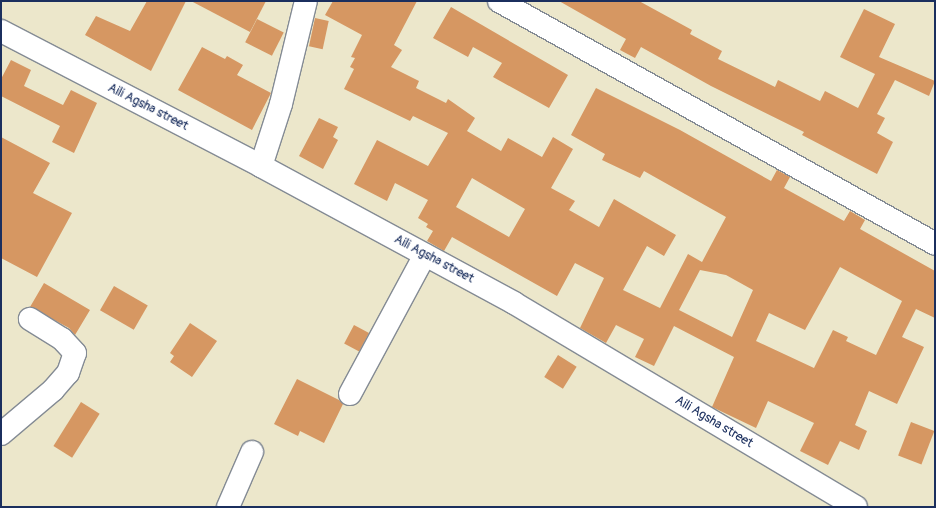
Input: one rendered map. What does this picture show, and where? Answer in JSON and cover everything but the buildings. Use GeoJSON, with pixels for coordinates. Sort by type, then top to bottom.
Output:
{"type":"FeatureCollection","features":[{"type":"Feature","properties":{"kind":"street"},"geometry":{"type":"LineString","coordinates":[[261,166],[280,104],[306,1]]}},
{"type":"Feature","properties":{"kind":"street"},"geometry":{"type":"LineString","coordinates":[[499,1],[935,244]]}},
{"type":"Feature","properties":{"kind":"street","name":"Aili Agsha street"},"geometry":{"type":"LineString","coordinates":[[3,38],[261,166],[514,303],[856,507]]}},
{"type":"Feature","properties":{"kind":"street"},"geometry":{"type":"LineString","coordinates":[[350,394],[425,255]]}},
{"type":"Feature","properties":{"kind":"street"},"geometry":{"type":"LineString","coordinates":[[1,434],[53,390],[68,372],[75,353],[62,339],[30,319]]}},
{"type":"Feature","properties":{"kind":"street"},"geometry":{"type":"LineString","coordinates":[[228,507],[252,452]]}}]}
